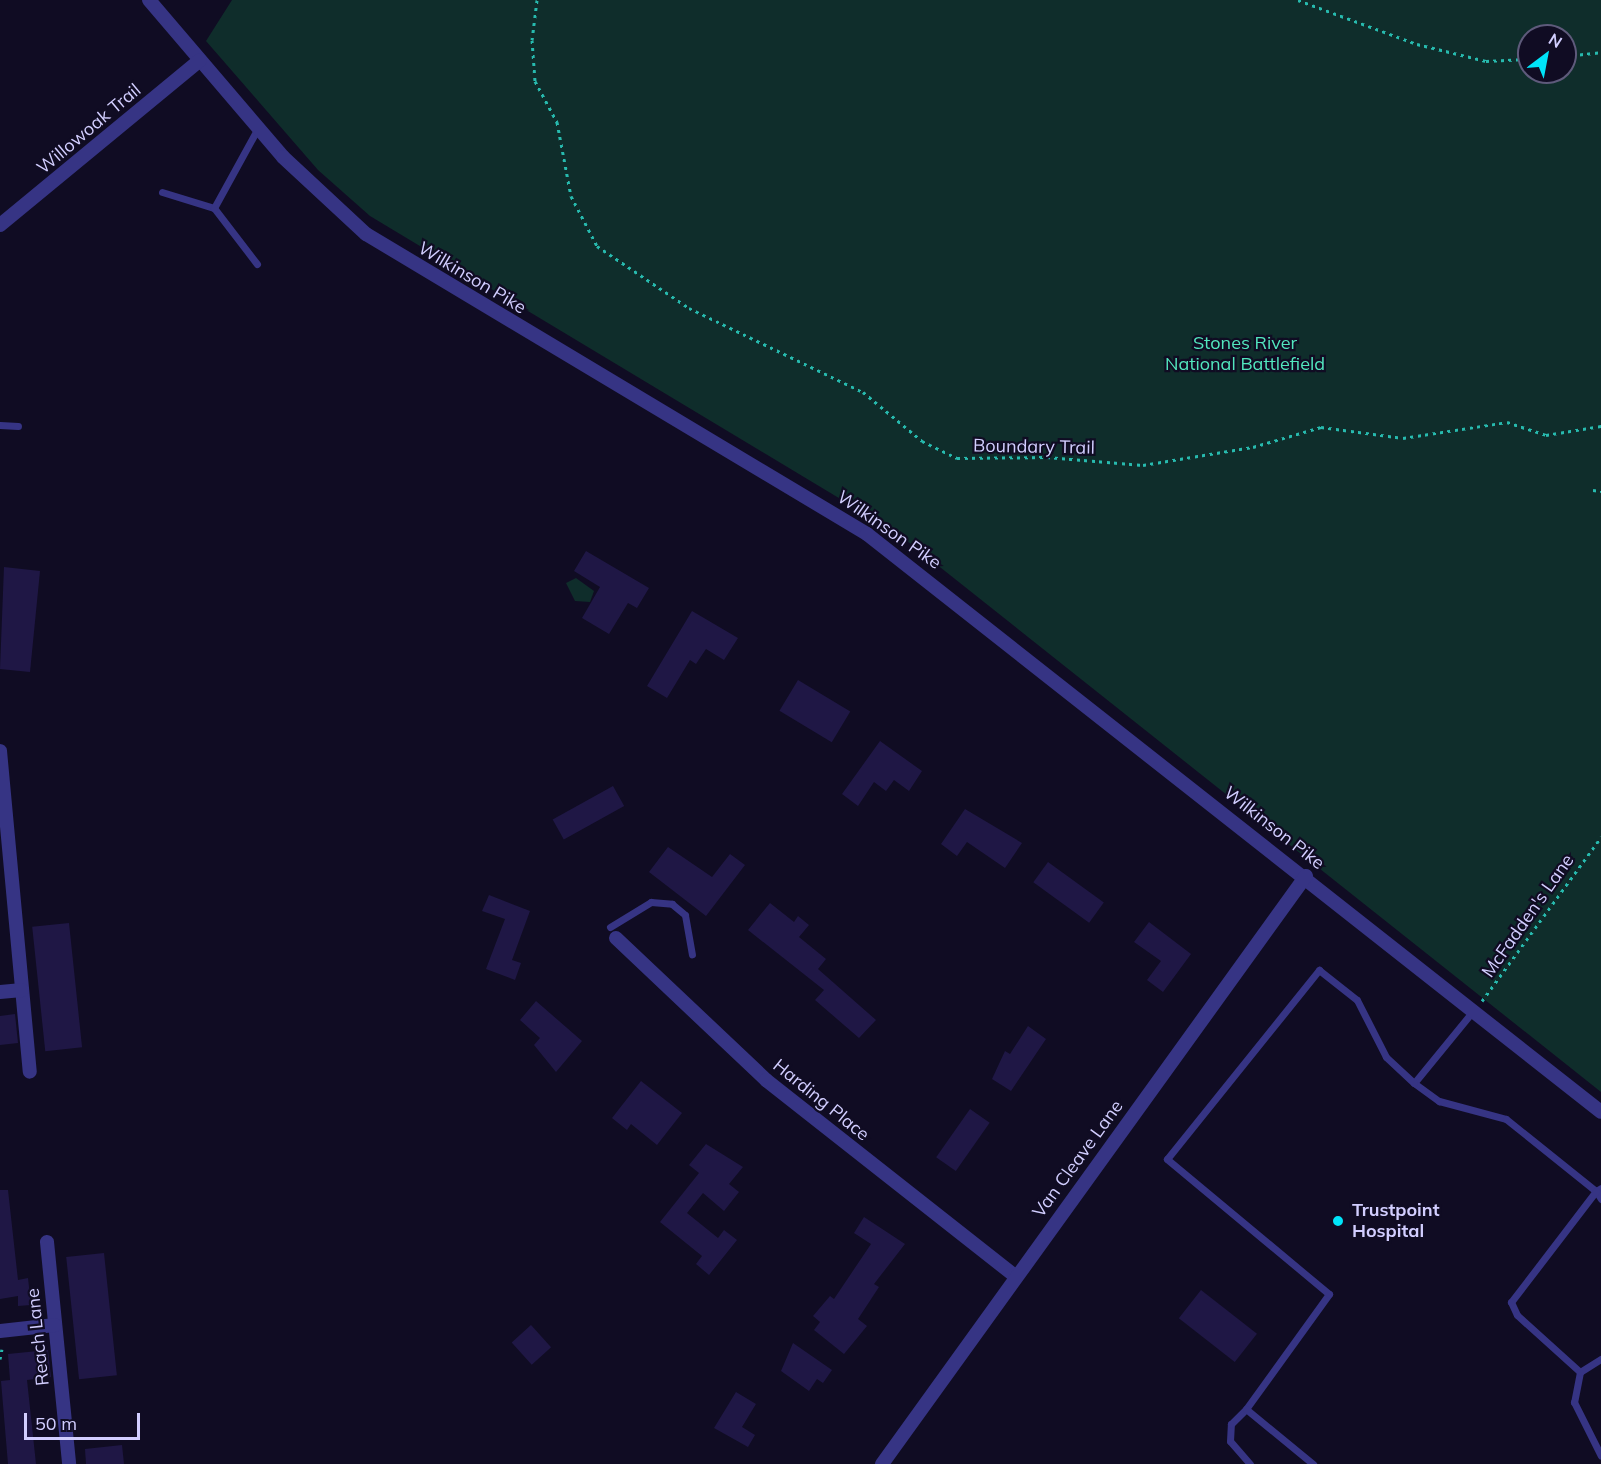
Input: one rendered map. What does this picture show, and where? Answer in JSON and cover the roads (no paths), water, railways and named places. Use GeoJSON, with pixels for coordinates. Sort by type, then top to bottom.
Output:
{"type":"FeatureCollection","features":[{"type":"Feature","properties":{"kind":"street","name":"Wilkinson Pike"},"geometry":{"type":"LineString","coordinates":[[149,0],[309,184],[366,234],[867,534],[1306,876],[1601,1112]]}},
{"type":"Feature","properties":{"kind":"street","name":"Willowoak Trail"},"geometry":{"type":"LineString","coordinates":[[0,225],[200,60]]}},
{"type":"Feature","properties":{"kind":"street"},"geometry":{"type":"LineString","coordinates":[[0,751],[2,802],[30,1072]]}},
{"type":"Feature","properties":{"kind":"street","name":"Van Cleave Lane"},"geometry":{"type":"LineString","coordinates":[[882,1464],[1015,1276],[1306,876]]}},
{"type":"Feature","properties":{"kind":"street","name":"Harding Place"},"geometry":{"type":"LineString","coordinates":[[613,932],[766,1080],[1015,1276]]}},
{"type":"Feature","properties":{"kind":"street"},"geometry":{"type":"LineString","coordinates":[[0,992],[22,990]]}},
{"type":"Feature","properties":{"kind":"street","name":"Reach Lane"},"geometry":{"type":"LineString","coordinates":[[47,1242],[69,1464]]}},
{"type":"Feature","properties":{"kind":"street"},"geometry":{"type":"LineString","coordinates":[[0,1331],[55,1325]]}},
{"type":"Feature","properties":{"kind":"lane"},"geometry":{"type":"LineString","coordinates":[[214,208],[258,128]]}},
{"type":"Feature","properties":{"kind":"lane"},"geometry":{"type":"LineString","coordinates":[[162,192],[214,208],[257,264]]}},
{"type":"Feature","properties":{"kind":"lane"},"geometry":{"type":"LineString","coordinates":[[0,425],[18,426]]}},
{"type":"Feature","properties":{"kind":"lane"},"geometry":{"type":"LineString","coordinates":[[613,932],[651,902],[672,904],[685,915],[692,954]]}},
{"type":"Feature","properties":{"kind":"lane"},"geometry":{"type":"LineString","coordinates":[[1250,1464],[1230,1441],[1231,1424],[1246,1409],[1329,1294],[1167,1159],[1319,970],[1357,1000],[1386,1058],[1414,1083],[1439,1101],[1506,1119],[1598,1190],[1601,1199]]}},
{"type":"Feature","properties":{"kind":"lane"},"geometry":{"type":"LineString","coordinates":[[1414,1083],[1475,1010]]}},
{"type":"Feature","properties":{"kind":"lane"},"geometry":{"type":"LineString","coordinates":[[1581,1372],[1517,1315],[1511,1302],[1598,1190]]}},
{"type":"Feature","properties":{"kind":"lane"},"geometry":{"type":"LineString","coordinates":[[1601,1359],[1581,1372],[1574,1402],[1601,1456]]}},
{"type":"Feature","properties":{"kind":"lane"},"geometry":{"type":"LineString","coordinates":[[1246,1409],[1313,1464]]}},
{"type":"Feature","properties":{"kind":"place","name":"Trustpoint Hospital"},"geometry":{"type":"Point","coordinates":[1338,1221]}},
{"type":"Feature","properties":{"kind":"park label","name":"Stones River National Battlefield"},"geometry":{"type":"Point","coordinates":[1245,354]}}]}
